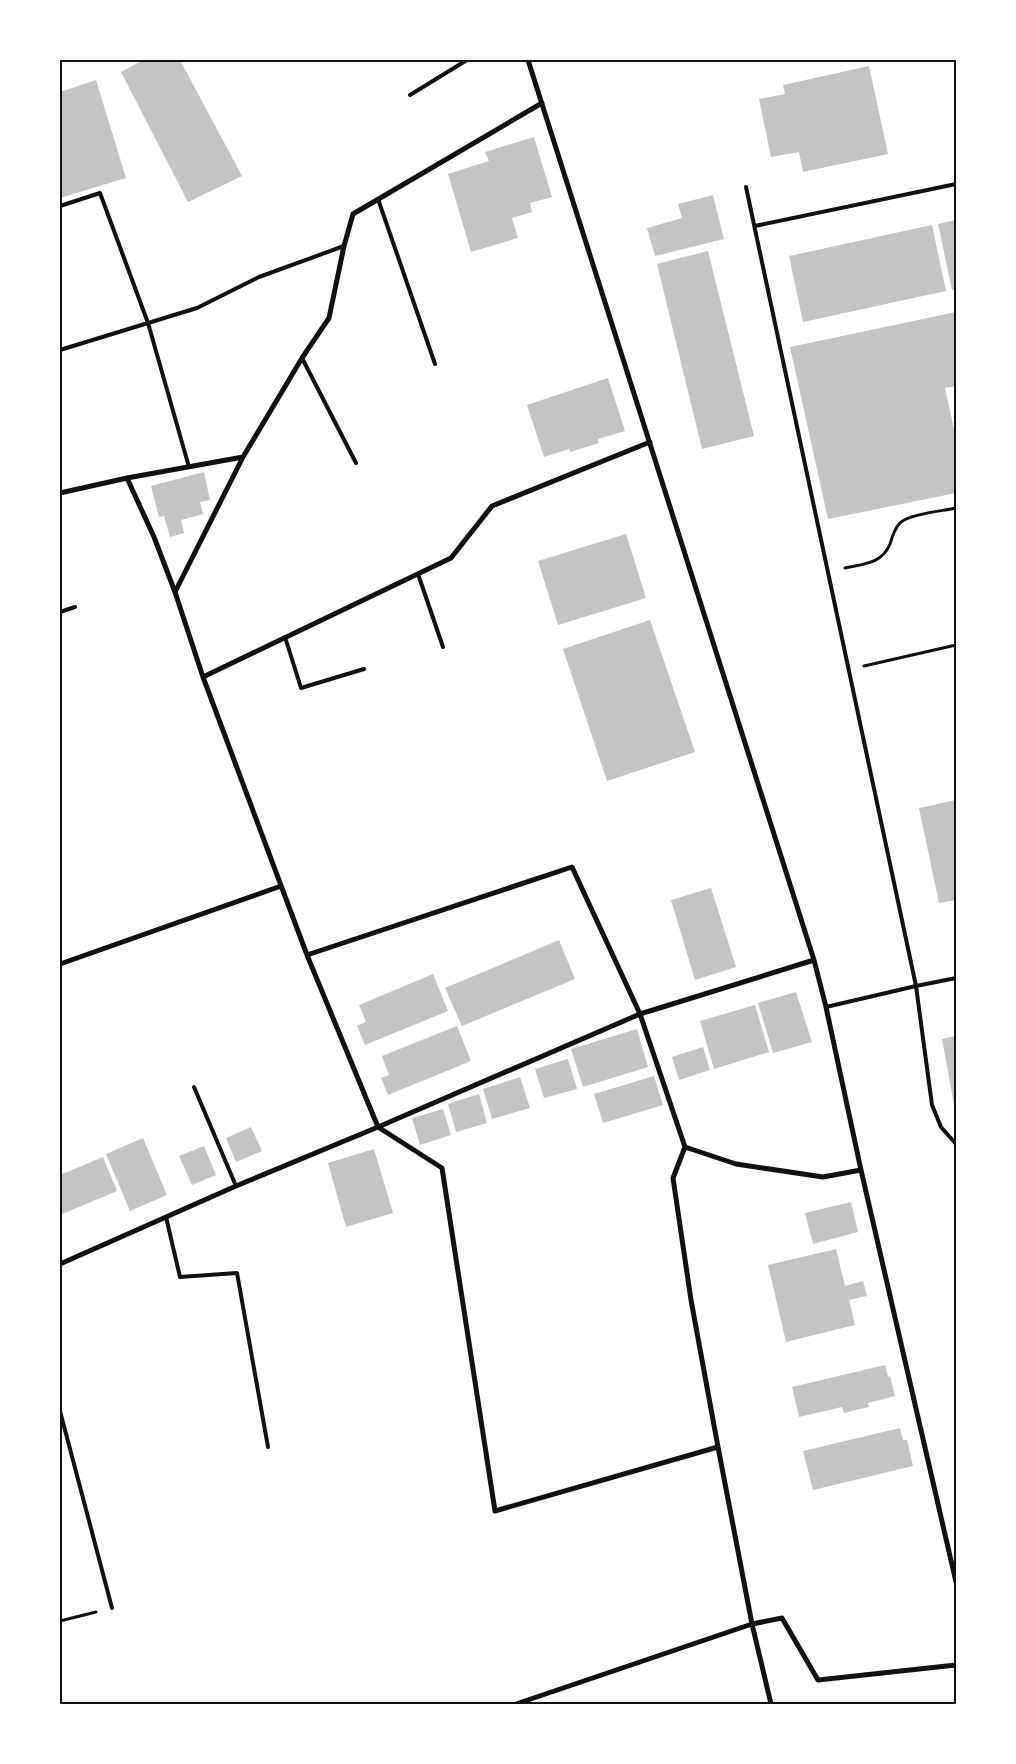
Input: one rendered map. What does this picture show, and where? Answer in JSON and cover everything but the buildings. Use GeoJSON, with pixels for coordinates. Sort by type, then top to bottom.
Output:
{"type":"FeatureCollection","features":[{"type":"Feature","properties":{"kind":"street"},"geometry":{"type":"LineString","coordinates":[[528,60],[814,960],[956,1582]]}},
{"type":"Feature","properties":{"kind":"street"},"geometry":{"type":"LineString","coordinates":[[176,592],[243,457],[302,358],[329,318],[344,246],[354,214],[542,103]]}},
{"type":"Feature","properties":{"kind":"street"},"geometry":{"type":"LineString","coordinates":[[204,677],[451,558],[492,506],[650,442]]}},
{"type":"Feature","properties":{"kind":"street"},"geometry":{"type":"LineString","coordinates":[[60,493],[127,478],[243,457]]}},
{"type":"Feature","properties":{"kind":"street"},"geometry":{"type":"LineString","coordinates":[[127,478],[154,537],[176,592],[204,677],[306,955],[378,1127],[442,1168],[495,1511],[718,1447]]}},
{"type":"Feature","properties":{"kind":"street"},"geometry":{"type":"LineString","coordinates":[[306,955],[572,866],[640,1014],[685,1147],[673,1178],[691,1300],[752,1624],[771,1704]]}},
{"type":"Feature","properties":{"kind":"street"},"geometry":{"type":"LineString","coordinates":[[60,964],[281,886]]}},
{"type":"Feature","properties":{"kind":"street"},"geometry":{"type":"LineString","coordinates":[[60,1264],[236,1186],[640,1014],[814,960]]}},
{"type":"Feature","properties":{"kind":"street"},"geometry":{"type":"LineString","coordinates":[[685,1147],[736,1164],[823,1177],[861,1170]]}},
{"type":"Feature","properties":{"kind":"street"},"geometry":{"type":"LineString","coordinates":[[516,1704],[752,1624],[782,1618],[818,1680],[956,1665]]}},
{"type":"Feature","properties":{"kind":"lane"},"geometry":{"type":"LineString","coordinates":[[410,95],[466,60]]}},
{"type":"Feature","properties":{"kind":"lane"},"geometry":{"type":"LineString","coordinates":[[755,226],[956,184]]}},
{"type":"Feature","properties":{"kind":"lane"},"geometry":{"type":"LineString","coordinates":[[746,187],[916,986],[932,1105],[941,1127],[956,1144]]}},
{"type":"Feature","properties":{"kind":"lane"},"geometry":{"type":"LineString","coordinates":[[60,206],[100,193],[148,323],[189,467]]}},
{"type":"Feature","properties":{"kind":"lane"},"geometry":{"type":"LineString","coordinates":[[378,199],[435,364]]}},
{"type":"Feature","properties":{"kind":"lane"},"geometry":{"type":"LineString","coordinates":[[60,350],[196,308],[260,277],[344,246]]}},
{"type":"Feature","properties":{"kind":"lane"},"geometry":{"type":"LineString","coordinates":[[302,358],[356,463]]}},
{"type":"Feature","properties":{"kind":"lane"},"geometry":{"type":"LineString","coordinates":[[418,574],[443,647]]}},
{"type":"Feature","properties":{"kind":"lane"},"geometry":{"type":"LineString","coordinates":[[60,612],[75,607]]}},
{"type":"Feature","properties":{"kind":"lane"},"geometry":{"type":"LineString","coordinates":[[285,638],[301,688],[364,669]]}},
{"type":"Feature","properties":{"kind":"lane"},"geometry":{"type":"LineString","coordinates":[[826,1007],[956,978]]}},
{"type":"Feature","properties":{"kind":"lane"},"geometry":{"type":"LineString","coordinates":[[194,1087],[236,1186]]}},
{"type":"Feature","properties":{"kind":"lane"},"geometry":{"type":"LineString","coordinates":[[166,1217],[180,1277],[237,1273],[268,1447]]}},
{"type":"Feature","properties":{"kind":"lane"},"geometry":{"type":"LineString","coordinates":[[60,1411],[112,1608]]}},
{"type":"Feature","properties":{"kind":"path"},"geometry":{"type":"LineString","coordinates":[[828,572],[874,562],[882,557],[900,522],[956,508]]}},
{"type":"Feature","properties":{"kind":"path"},"geometry":{"type":"LineString","coordinates":[[848,669],[956,645]]}},
{"type":"Feature","properties":{"kind":"path"},"geometry":{"type":"LineString","coordinates":[[60,1621],[112,1608]]}}]}
